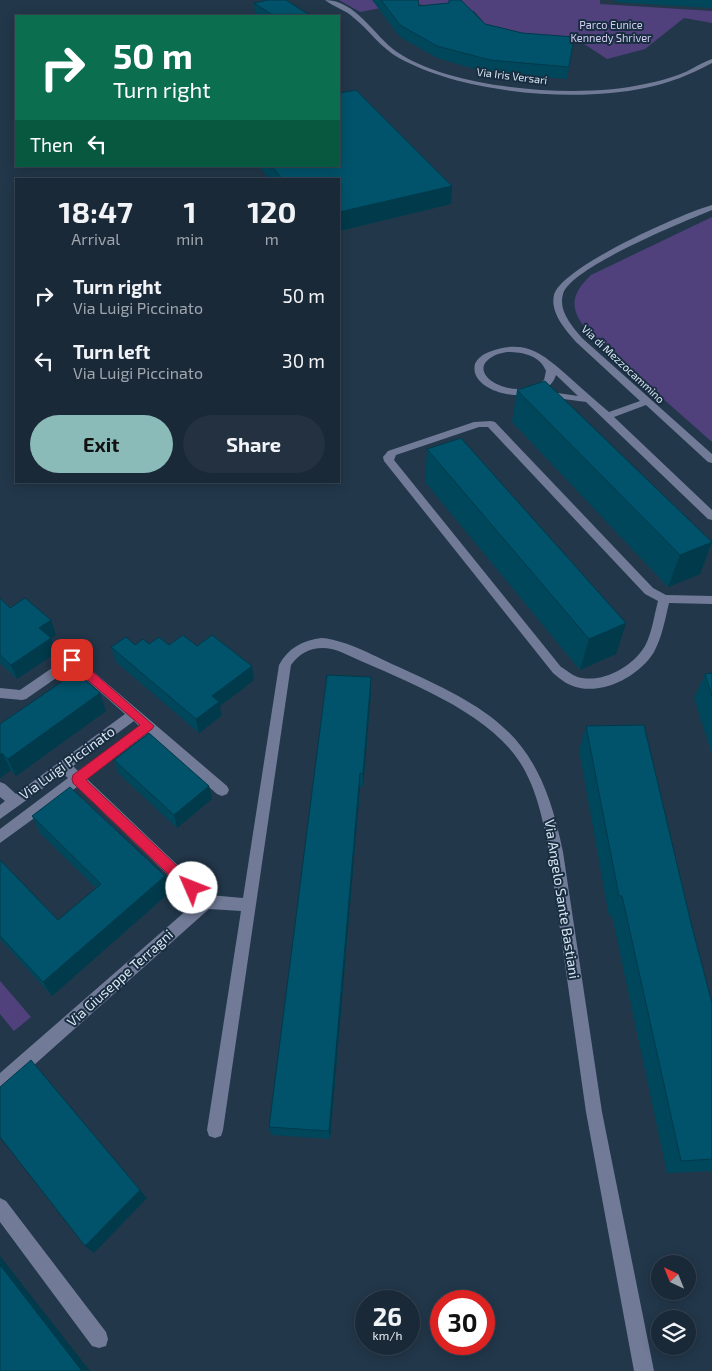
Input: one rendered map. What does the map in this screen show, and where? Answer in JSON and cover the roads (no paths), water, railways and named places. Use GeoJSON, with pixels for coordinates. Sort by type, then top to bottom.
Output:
{"type":"FeatureCollection","features":[{"type":"Feature","properties":{"kind":"street","name":"Via Iris Versari"},"geometry":{"type":"LineString","coordinates":[[328,0],[355,15],[383,45],[404,58],[451,76],[496,86],[561,92],[618,89],[678,77],[712,61]]}},
{"type":"Feature","properties":{"kind":"street","name":"Via di Mezzocammino"},"geometry":{"type":"LineString","coordinates":[[712,207],[590,263],[569,278],[558,293],[560,314],[567,327],[646,402],[712,460]]}},
{"type":"Feature","properties":{"kind":"street"},"geometry":{"type":"LineString","coordinates":[[590,400],[529,392],[514,393],[491,386],[481,378],[478,372],[478,365],[483,358],[493,352],[506,349],[528,352],[541,357],[590,400],[608,416],[712,516]]}},
{"type":"Feature","properties":{"kind":"street"},"geometry":{"type":"LineString","coordinates":[[529,392],[541,388],[550,380],[552,372],[549,364]]}},
{"type":"Feature","properties":{"kind":"street"},"geometry":{"type":"LineString","coordinates":[[608,416],[646,402]]}},
{"type":"Feature","properties":{"kind":"street"},"geometry":{"type":"LineString","coordinates":[[664,599],[652,642],[640,660],[618,676],[604,682],[586,685],[571,681],[557,670],[389,461],[388,457],[392,453],[478,424],[490,424],[646,587],[664,599],[712,600]]}},
{"type":"Feature","properties":{"kind":"street","name":"Via Angelo Sante Bastiani"},"geometry":{"type":"LineString","coordinates":[[215,1130],[286,666],[293,654],[303,647],[314,644],[328,644],[373,661],[475,713],[499,730],[516,746],[529,764],[538,784],[551,827],[594,1112],[644,1371]]}},
{"type":"Feature","properties":{"kind":"street"},"geometry":{"type":"LineString","coordinates":[[0,693],[22,695],[72,660],[222,790]]}},
{"type":"Feature","properties":{"kind":"street","name":"Via Luigi Piccinato"},"geometry":{"type":"LineString","coordinates":[[0,813],[134,714]]}},
{"type":"Feature","properties":{"kind":"street","name":"Via Luigi Piccinato"},"geometry":{"type":"LineString","coordinates":[[0,837],[148,726]]}},
{"type":"Feature","properties":{"kind":"street"},"geometry":{"type":"LineString","coordinates":[[64,766],[206,902],[249,905]]}},
{"type":"Feature","properties":{"kind":"street"},"geometry":{"type":"LineString","coordinates":[[0,788],[15,802]]}},
{"type":"Feature","properties":{"kind":"street","name":"Via Giuseppe Terragni"},"geometry":{"type":"LineString","coordinates":[[0,1084],[206,902]]}},
{"type":"Feature","properties":{"kind":"street"},"geometry":{"type":"LineString","coordinates":[[0,1207],[99,1339]]}},
{"type":"Feature","properties":{"kind":"park label","name":"Parco Eunice Kennedy Shriver"},"geometry":{"type":"Point","coordinates":[611,31]}}]}
